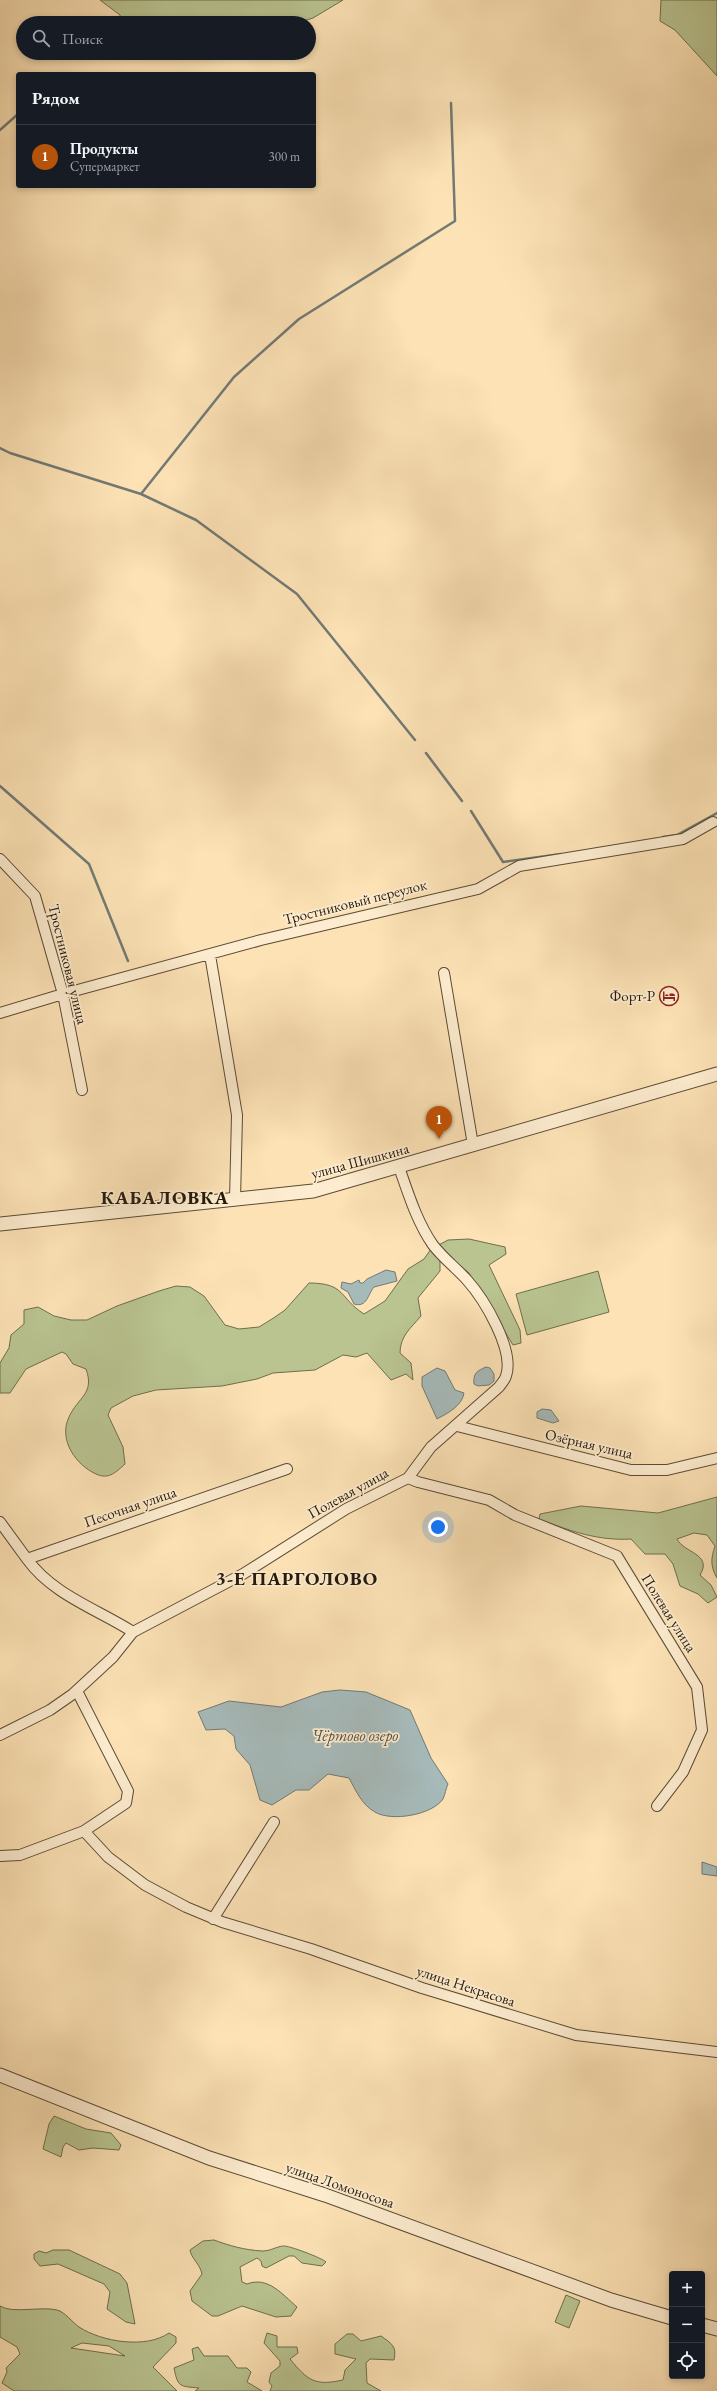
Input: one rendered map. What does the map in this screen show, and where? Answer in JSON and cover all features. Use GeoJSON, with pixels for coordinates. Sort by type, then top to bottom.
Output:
{"type":"FeatureCollection","features":[{"type":"Feature","properties":{"kind":"street","name":"Тростниковый переулок"},"geometry":{"type":"LineString","coordinates":[[0,1013],[63,994],[261,940],[478,888],[519,866],[683,839],[713,822]]}},
{"type":"Feature","properties":{"kind":"street","name":"Тростниковая улица"},"geometry":{"type":"LineString","coordinates":[[0,859],[35,896],[63,994],[82,1090]]}},
{"type":"Feature","properties":{"kind":"street"},"geometry":{"type":"LineString","coordinates":[[210,955],[237,1115],[235,1200]]}},
{"type":"Feature","properties":{"kind":"street"},"geometry":{"type":"LineString","coordinates":[[444,973],[473,1146]]}},
{"type":"Feature","properties":{"kind":"street","name":"улица Шишкина"},"geometry":{"type":"LineString","coordinates":[[0,1224],[86,1213],[235,1200],[313,1191],[473,1146],[717,1074]]}},
{"type":"Feature","properties":{"kind":"street"},"geometry":{"type":"LineString","coordinates":[[399,1167],[412,1204],[433,1245],[467,1280],[484,1302],[499,1333],[507,1357],[506,1376],[499,1387],[470,1411],[457,1426],[431,1447],[408,1478]]}},
{"type":"Feature","properties":{"kind":"street","name":"Озёрная улица"},"geometry":{"type":"LineString","coordinates":[[457,1426],[631,1470],[667,1470],[717,1458]]}},
{"type":"Feature","properties":{"kind":"street","name":"Песочная улица"},"geometry":{"type":"LineString","coordinates":[[27,1559],[287,1469]]}},
{"type":"Feature","properties":{"kind":"street","name":"Полевая улица"},"geometry":{"type":"LineString","coordinates":[[0,1735],[50,1710],[77,1691],[114,1657],[133,1632],[243,1574],[346,1509],[408,1478],[418,1482],[489,1500],[515,1515],[617,1556],[697,1687],[702,1730],[683,1772],[656,1806]]}},
{"type":"Feature","properties":{"kind":"street"},"geometry":{"type":"LineString","coordinates":[[0,1522],[37,1573],[53,1585],[133,1632]]}},
{"type":"Feature","properties":{"kind":"street"},"geometry":{"type":"LineString","coordinates":[[0,1856],[20,1855],[84,1831],[126,1803],[128,1791],[77,1691]]}},
{"type":"Feature","properties":{"kind":"street"},"geometry":{"type":"LineString","coordinates":[[213,1919],[274,1822]]}},
{"type":"Feature","properties":{"kind":"street","name":"улица Некрасова"},"geometry":{"type":"LineString","coordinates":[[84,1831],[108,1856],[145,1885],[186,1907],[213,1919],[311,1949],[422,1988],[576,2035],[717,2052]]}},
{"type":"Feature","properties":{"kind":"street","name":"улица Ломоносова"},"geometry":{"type":"LineString","coordinates":[[0,2075],[209,2158],[325,2196],[611,2300],[669,2317]]}},
{"type":"Feature","properties":{"kind":"street"},"geometry":{"type":"LineString","coordinates":[[705,2327],[717,2329]]}},
{"type":"Feature","properties":{"kind":"green space"},"geometry":{"type":"Polygon","coordinates":[[[100,0],[343,0],[316,16],[120,15],[100,0]]]}},
{"type":"Feature","properties":{"kind":"green space"},"geometry":{"type":"Polygon","coordinates":[[[661,0],[717,0],[717,76],[675,30],[660,21],[661,0]]]}},
{"type":"Feature","properties":{"kind":"green space"},"geometry":{"type":"Polygon","coordinates":[[[469,1239],[505,1247],[506,1254],[489,1265],[520,1330],[521,1343],[513,1345],[469,1273],[454,1260],[440,1259],[440,1271],[418,1298],[421,1316],[404,1337],[400,1347],[400,1353],[411,1363],[413,1380],[406,1374],[391,1380],[367,1353],[356,1357],[343,1355],[315,1370],[273,1373],[257,1379],[222,1386],[156,1390],[133,1396],[111,1408],[108,1415],[123,1447],[125,1464],[109,1476],[101,1476],[96,1474],[82,1465],[71,1451],[67,1443],[66,1426],[69,1417],[87,1390],[88,1377],[86,1369],[73,1364],[66,1354],[62,1352],[26,1369],[10,1393],[0,1393],[0,1363],[9,1348],[11,1335],[24,1324],[24,1310],[38,1307],[54,1316],[71,1320],[87,1320],[117,1306],[159,1291],[176,1286],[190,1287],[204,1296],[225,1325],[239,1329],[259,1327],[275,1317],[285,1310],[309,1283],[330,1286],[336,1289],[364,1314],[385,1301],[408,1269],[424,1259],[431,1249],[448,1240],[469,1239]]]}},
{"type":"Feature","properties":{"kind":"green space"},"geometry":{"type":"Polygon","coordinates":[[[598,1271],[609,1312],[527,1335],[516,1294],[598,1271]]]}},
{"type":"Feature","properties":{"kind":"green space"},"geometry":{"type":"Polygon","coordinates":[[[717,1497],[717,1578],[713,1570],[712,1562],[715,1546],[707,1535],[694,1533],[677,1539],[685,1548],[696,1554],[703,1562],[703,1568],[700,1575],[711,1585],[717,1597],[708,1603],[698,1594],[680,1586],[673,1564],[665,1554],[645,1554],[631,1539],[596,1537],[573,1531],[539,1519],[540,1514],[581,1506],[658,1513],[717,1497]]]}},
{"type":"Feature","properties":{"kind":"green space"},"geometry":{"type":"Polygon","coordinates":[[[54,2116],[86,2129],[111,2133],[121,2145],[119,2150],[93,2148],[79,2150],[66,2143],[63,2147],[61,2157],[43,2149],[49,2124],[54,2116]]]}},
{"type":"Feature","properties":{"kind":"green space"},"geometry":{"type":"Polygon","coordinates":[[[214,2240],[238,2247],[265,2251],[286,2246],[312,2255],[326,2262],[322,2266],[302,2263],[294,2256],[289,2256],[266,2268],[262,2266],[261,2261],[257,2258],[240,2267],[242,2282],[247,2284],[262,2282],[268,2284],[297,2307],[291,2316],[276,2317],[242,2306],[218,2316],[212,2316],[192,2301],[190,2291],[202,2274],[190,2250],[203,2241],[214,2240]]]}},
{"type":"Feature","properties":{"kind":"green space"},"geometry":{"type":"Polygon","coordinates":[[[53,2250],[69,2250],[120,2274],[127,2283],[135,2324],[126,2322],[107,2309],[110,2292],[104,2284],[58,2264],[40,2266],[34,2259],[34,2254],[39,2251],[46,2253],[53,2250]]]}},
{"type":"Feature","properties":{"kind":"green space"},"geometry":{"type":"Polygon","coordinates":[[[566,2295],[580,2301],[569,2328],[555,2322],[566,2295]]]}},
{"type":"Feature","properties":{"kind":"green space"},"geometry":{"type":"Polygon","coordinates":[[[0,2306],[19,2310],[57,2310],[66,2315],[79,2327],[89,2332],[100,2337],[124,2342],[148,2341],[169,2333],[176,2337],[176,2343],[153,2367],[177,2391],[14,2391],[2,2383],[7,2372],[6,2368],[20,2354],[17,2347],[0,2337],[0,2306]],[[82,2343],[71,2348],[125,2356],[109,2346],[82,2343]]]}},
{"type":"Feature","properties":{"kind":"green space"},"geometry":{"type":"Polygon","coordinates":[[[267,2333],[277,2336],[277,2347],[297,2347],[298,2353],[290,2359],[307,2377],[319,2382],[343,2380],[345,2370],[356,2359],[335,2354],[335,2344],[347,2334],[353,2334],[361,2341],[381,2336],[393,2346],[395,2355],[394,2360],[370,2359],[366,2363],[367,2383],[381,2391],[270,2391],[272,2386],[269,2382],[271,2373],[280,2366],[280,2361],[264,2343],[267,2333]]]}},
{"type":"Feature","properties":{"kind":"green space"},"geometry":{"type":"Polygon","coordinates":[[[198,2347],[204,2356],[228,2356],[237,2368],[247,2368],[251,2372],[247,2382],[262,2391],[195,2391],[199,2388],[181,2385],[177,2379],[174,2368],[194,2360],[192,2349],[198,2347]]]}},
{"type":"Feature","properties":{"kind":"water"},"geometry":{"type":"Polygon","coordinates":[[[386,1270],[395,1272],[397,1281],[374,1287],[367,1300],[362,1304],[354,1304],[348,1292],[341,1288],[342,1282],[351,1284],[359,1280],[360,1283],[363,1283],[367,1279],[386,1270]]]}},
{"type":"Feature","properties":{"kind":"water"},"geometry":{"type":"Polygon","coordinates":[[[486,1367],[490,1368],[494,1374],[494,1381],[489,1385],[478,1386],[474,1384],[474,1377],[476,1373],[486,1367]]]}},
{"type":"Feature","properties":{"kind":"water"},"geometry":{"type":"Polygon","coordinates":[[[437,1368],[445,1371],[455,1390],[464,1393],[463,1398],[450,1412],[437,1419],[422,1386],[422,1377],[437,1368]]]}},
{"type":"Feature","properties":{"kind":"water"},"geometry":{"type":"Polygon","coordinates":[[[542,1409],[551,1410],[559,1421],[553,1423],[537,1418],[537,1412],[542,1409]]]}},
{"type":"Feature","properties":{"kind":"water","name":"Чёртово озеро"},"geometry":{"type":"Polygon","coordinates":[[[340,1690],[366,1692],[410,1710],[431,1758],[448,1784],[443,1799],[438,1805],[421,1813],[411,1815],[382,1815],[366,1806],[349,1778],[328,1774],[309,1790],[296,1790],[272,1805],[260,1800],[250,1765],[236,1749],[234,1736],[225,1729],[206,1730],[198,1712],[229,1701],[281,1707],[322,1692],[340,1690]]]}},
{"type":"Feature","properties":{"kind":"water"},"geometry":{"type":"Polygon","coordinates":[[[702,1862],[717,1867],[717,1876],[702,1874],[702,1862]]]}},
{"type":"Feature","properties":{"kind":"waterway"},"geometry":{"type":"LineString","coordinates":[[141,494],[234,377],[299,319],[455,221],[451,103]]}},
{"type":"Feature","properties":{"kind":"waterway"},"geometry":{"type":"LineString","coordinates":[[0,130],[16,116]]}},
{"type":"Feature","properties":{"kind":"waterway"},"geometry":{"type":"LineString","coordinates":[[0,448],[10,453],[141,494],[196,520],[297,594],[415,740]]}},
{"type":"Feature","properties":{"kind":"waterway"},"geometry":{"type":"LineString","coordinates":[[426,753],[462,801]]}},
{"type":"Feature","properties":{"kind":"waterway"},"geometry":{"type":"LineString","coordinates":[[0,786],[89,864],[128,961]]}},
{"type":"Feature","properties":{"kind":"waterway"},"geometry":{"type":"LineString","coordinates":[[471,811],[503,862],[561,854]]}},
{"type":"Feature","properties":{"kind":"waterway"},"geometry":{"type":"LineString","coordinates":[[663,837],[677,835],[717,813]]}},
{"type":"Feature","properties":{"kind":"place","name":"Форт-Р"},"geometry":{"type":"Point","coordinates":[669,996]}},
{"type":"Feature","properties":{"kind":"place","name":"Продукты"},"geometry":{"type":"Point","coordinates":[439,1139]}},
{"type":"Feature","properties":{"kind":"district","name":"КАБАЛОВКА"},"geometry":{"type":"Point","coordinates":[165,1197]}},
{"type":"Feature","properties":{"kind":"district","name":"3-Е ПАРГОЛОВО"},"geometry":{"type":"Point","coordinates":[297,1578]}}]}
